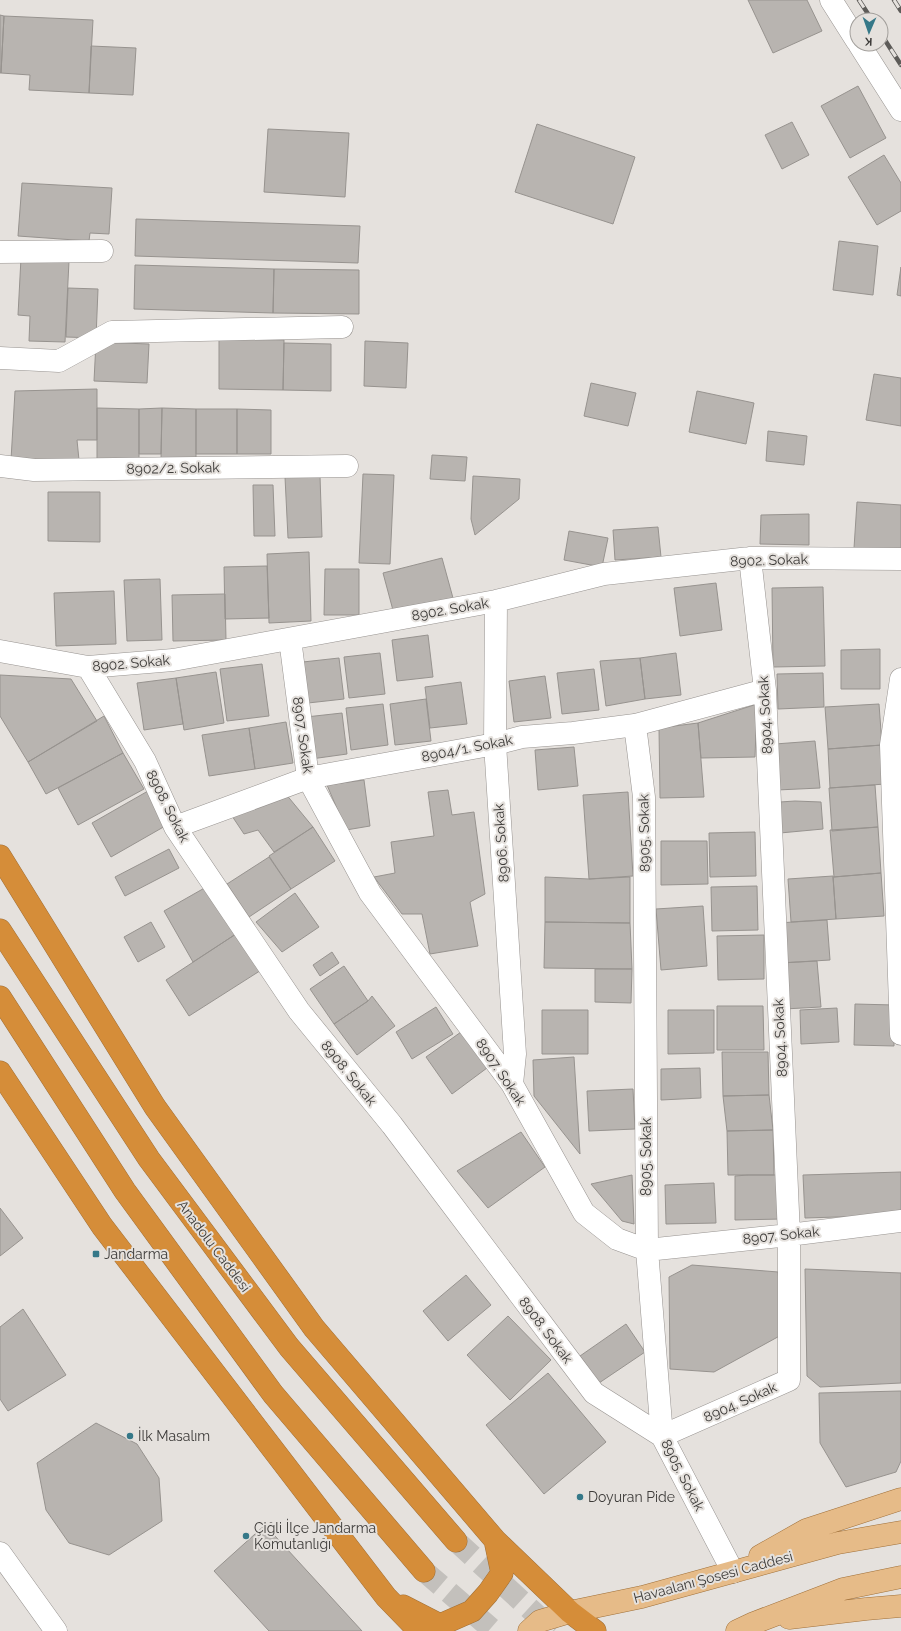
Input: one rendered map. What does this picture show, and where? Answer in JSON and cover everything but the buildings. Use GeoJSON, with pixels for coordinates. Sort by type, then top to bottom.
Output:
{"type":"FeatureCollection","features":[{"type":"Feature","properties":{"kind":"highway"},"geometry":{"type":"LineString","coordinates":[[0,856],[155,1107],[310,1322],[495,1540],[570,1612],[595,1631]]}},
{"type":"Feature","properties":{"kind":"highway","name":"Anadolu Caddesi"},"geometry":{"type":"LineString","coordinates":[[0,930],[149,1159],[289,1347],[456,1541]]}},
{"type":"Feature","properties":{"kind":"highway"},"geometry":{"type":"LineString","coordinates":[[0,997],[125,1191],[273,1394],[424,1570]]}},
{"type":"Feature","properties":{"kind":"highway"},"geometry":{"type":"LineString","coordinates":[[3,1082],[102,1226],[386,1597],[419,1631]]}},
{"type":"Feature","properties":{"kind":"highway"},"geometry":{"type":"LineString","coordinates":[[386,1597],[440,1625],[472,1611],[488,1593],[502,1573],[495,1540]]}},
{"type":"Feature","properties":{"kind":"main road"},"geometry":{"type":"LineString","coordinates":[[733,1572],[806,1530],[901,1499]]}},
{"type":"Feature","properties":{"kind":"main road","name":"Havaalanı Şosesi Caddesi"},"geometry":{"type":"LineString","coordinates":[[529,1631],[540,1621],[570,1612],[642,1597],[838,1543],[901,1532]]}},
{"type":"Feature","properties":{"kind":"main road"},"geometry":{"type":"LineString","coordinates":[[745,1627],[843,1589],[901,1577]]}},
{"type":"Feature","properties":{"kind":"main road"},"geometry":{"type":"LineString","coordinates":[[745,1627],[866,1609],[901,1606]]}},
{"type":"Feature","properties":{"kind":"street"},"geometry":{"type":"LineString","coordinates":[[831,0],[849,28]]}},
{"type":"Feature","properties":{"kind":"street"},"geometry":{"type":"LineString","coordinates":[[864,52],[901,110]]}},
{"type":"Feature","properties":{"kind":"street"},"geometry":{"type":"LineString","coordinates":[[0,252],[102,251]]}},
{"type":"Feature","properties":{"kind":"street"},"geometry":{"type":"LineString","coordinates":[[0,358],[59,361],[112,332],[342,327]]}},
{"type":"Feature","properties":{"kind":"street","name":"8902/2. Sokak"},"geometry":{"type":"LineString","coordinates":[[0,466],[34,470],[347,466]]}},
{"type":"Feature","properties":{"kind":"street","name":"8902. Sokak"},"geometry":{"type":"LineString","coordinates":[[0,651],[88,668],[173,660],[496,601],[604,574],[750,558],[901,559]]}},
{"type":"Feature","properties":{"kind":"street","name":"8904. Sokak"},"geometry":{"type":"LineString","coordinates":[[662,1436],[789,1380],[789,1235],[765,690],[750,558]]}},
{"type":"Feature","properties":{"kind":"street","name":"8906. Sokak"},"geometry":{"type":"LineString","coordinates":[[496,601],[495,744],[515,1054],[512,1084]]}},
{"type":"Feature","properties":{"kind":"street","name":"8907. Sokak"},"geometry":{"type":"LineString","coordinates":[[290,638],[308,778],[370,893],[512,1084],[584,1213],[617,1239],[647,1250],[789,1235],[901,1221]]}},
{"type":"Feature","properties":{"kind":"street","name":"8908. Sokak"},"geometry":{"type":"LineString","coordinates":[[88,668],[145,761],[175,827],[299,1012],[392,1125],[594,1394],[662,1436]]}},
{"type":"Feature","properties":{"kind":"street"},"geometry":{"type":"LineString","coordinates":[[901,679],[891,745],[901,1034]]}},
{"type":"Feature","properties":{"kind":"street","name":"8904/1. Sokak"},"geometry":{"type":"LineString","coordinates":[[175,827],[308,778],[495,744],[522,737],[573,733],[635,725],[765,690]]}},
{"type":"Feature","properties":{"kind":"street","name":"8905. Sokak"},"geometry":{"type":"LineString","coordinates":[[635,725],[644,797],[647,1250],[662,1436],[733,1572]]}},
{"type":"Feature","properties":{"kind":"street"},"geometry":{"type":"LineString","coordinates":[[0,1553],[56,1631]]}},
{"type":"Feature","properties":{"kind":"tunnel"},"geometry":{"type":"LineString","coordinates":[[456,1541],[554,1631]]}},
{"type":"Feature","properties":{"kind":"tunnel"},"geometry":{"type":"LineString","coordinates":[[424,1571],[494,1631]]}},
{"type":"Feature","properties":{"kind":"railway"},"geometry":{"type":"LineString","coordinates":[[859,0],[867,12]]}},
{"type":"Feature","properties":{"kind":"railway"},"geometry":{"type":"LineString","coordinates":[[894,0],[901,11]]}},
{"type":"Feature","properties":{"kind":"railway"},"geometry":{"type":"LineString","coordinates":[[889,46],[901,65]]}},
{"type":"Feature","properties":{"kind":"place","name":"Jandarma"},"geometry":{"type":"Point","coordinates":[96,1254]}},
{"type":"Feature","properties":{"kind":"place","name":"İlk Masalım"},"geometry":{"type":"Point","coordinates":[130,1436]}},
{"type":"Feature","properties":{"kind":"place","name":"Doyuran Pide"},"geometry":{"type":"Point","coordinates":[580,1497]}},
{"type":"Feature","properties":{"kind":"place","name":"Çiğli İlçe Jandarma Komutanlığı"},"geometry":{"type":"Point","coordinates":[246,1536]}}]}
